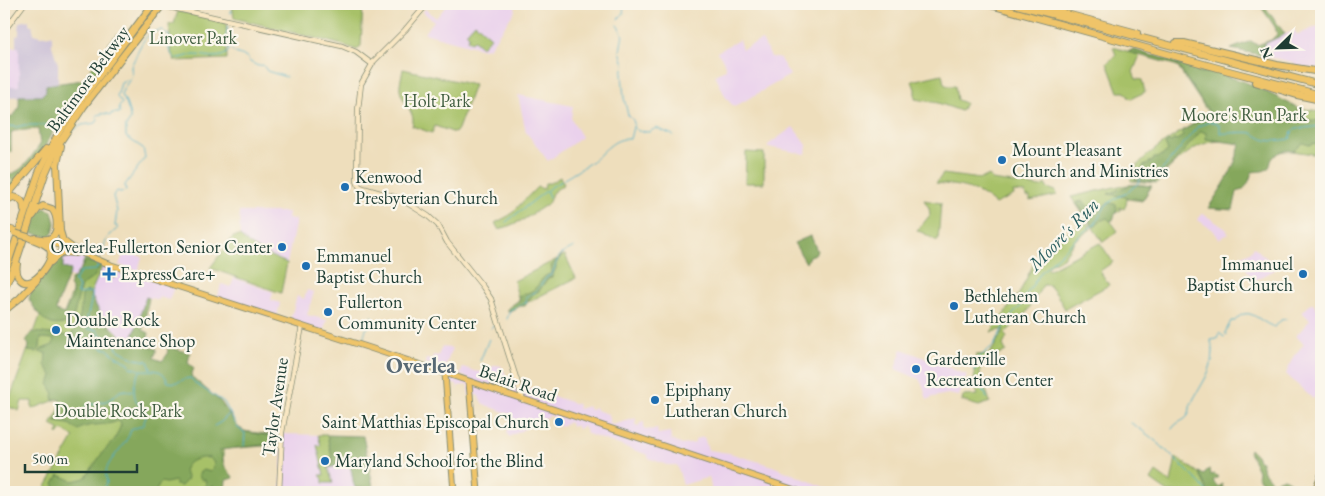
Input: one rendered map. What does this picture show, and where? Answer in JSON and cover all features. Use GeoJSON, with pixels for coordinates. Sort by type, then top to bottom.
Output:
{"type":"FeatureCollection","features":[{"type":"Feature","properties":{"kind":"highway","name":"Baltimore Beltway"},"geometry":{"type":"LineString","coordinates":[[30,234],[39,172],[58,134],[72,111],[153,4]]}},
{"type":"Feature","properties":{"kind":"highway"},"geometry":{"type":"LineString","coordinates":[[987,4],[1110,37],[1321,88]]}},
{"type":"Feature","properties":{"kind":"highway"},"geometry":{"type":"LineString","coordinates":[[1002,4],[1321,88]]}},
{"type":"Feature","properties":{"kind":"highway"},"geometry":{"type":"LineString","coordinates":[[1013,4],[1321,88]]}},
{"type":"Feature","properties":{"kind":"highway"},"geometry":{"type":"LineString","coordinates":[[1030,4],[1176,43],[1321,88]]}},
{"type":"Feature","properties":{"kind":"highway","name":"Baltimore Beltway"},"geometry":{"type":"LineString","coordinates":[[4,275],[18,248],[30,234],[43,180],[54,153],[71,123],[166,5]]}},
{"type":"Feature","properties":{"kind":"highway"},"geometry":{"type":"LineString","coordinates":[[1083,26],[1266,78],[1321,88]]}},
{"type":"Feature","properties":{"kind":"highway"},"geometry":{"type":"LineString","coordinates":[[1128,35],[1275,76]]}},
{"type":"Feature","properties":{"kind":"highway"},"geometry":{"type":"LineString","coordinates":[[1110,37],[1272,88],[1321,100]]}},
{"type":"Feature","properties":{"kind":"highway"},"geometry":{"type":"LineString","coordinates":[[1176,43],[1184,43],[1277,65],[1321,72]]}},
{"type":"Feature","properties":{"kind":"highway"},"geometry":{"type":"LineString","coordinates":[[75,252],[63,241],[60,233],[58,159],[64,138],[91,96]]}},
{"type":"Feature","properties":{"kind":"highway"},"geometry":{"type":"LineString","coordinates":[[4,200],[58,134]]}},
{"type":"Feature","properties":{"kind":"highway"},"geometry":{"type":"LineString","coordinates":[[4,200],[13,197],[21,200],[30,234],[48,247],[51,256],[39,274],[30,281],[22,280],[17,274],[18,248]]}},
{"type":"Feature","properties":{"kind":"highway"},"geometry":{"type":"LineString","coordinates":[[47,207],[54,210],[57,226],[55,234],[46,239],[30,234],[35,212],[40,208],[47,207]]}},
{"type":"Feature","properties":{"kind":"highway","name":"Belair Road"},"geometry":{"type":"LineString","coordinates":[[8,230],[30,234]]}},
{"type":"Feature","properties":{"kind":"highway","name":"Baltimore Beltway"},"geometry":{"type":"LineString","coordinates":[[4,289],[18,248]]}},
{"type":"Feature","properties":{"kind":"highway"},"geometry":{"type":"LineString","coordinates":[[4,262],[18,248]]}},
{"type":"Feature","properties":{"kind":"highway"},"geometry":{"type":"LineString","coordinates":[[4,312],[29,289],[59,254],[75,252]]}},
{"type":"Feature","properties":{"kind":"main road"},"geometry":{"type":"LineString","coordinates":[[4,31],[24,4]]}},
{"type":"Feature","properties":{"kind":"main road"},"geometry":{"type":"LineString","coordinates":[[157,4],[344,46],[372,64]]}},
{"type":"Feature","properties":{"kind":"main road"},"geometry":{"type":"LineString","coordinates":[[427,4],[372,64],[361,87],[356,168],[358,185],[365,189],[397,197],[411,203],[436,224],[447,242],[483,286],[491,300],[523,400]]}},
{"type":"Feature","properties":{"kind":"main road","name":"Belair Road"},"geometry":{"type":"LineString","coordinates":[[30,234],[108,264],[302,326],[801,492]]}},
{"type":"Feature","properties":{"kind":"main road"},"geometry":{"type":"LineString","coordinates":[[108,264],[113,273]]}},
{"type":"Feature","properties":{"kind":"main road","name":"Taylor Avenue"},"geometry":{"type":"LineString","coordinates":[[279,492],[282,432],[302,326]]}},
{"type":"Feature","properties":{"kind":"main road"},"geometry":{"type":"LineString","coordinates":[[445,374],[454,492]]}},
{"type":"Feature","properties":{"kind":"main road"},"geometry":{"type":"LineString","coordinates":[[469,382],[478,492]]}},
{"type":"Feature","properties":{"kind":"main road"},"geometry":{"type":"LineString","coordinates":[[1315,492],[1321,475]]}},
{"type":"Feature","properties":{"kind":"main road"},"geometry":{"type":"LineString","coordinates":[[1315,492],[1321,481]]}},
{"type":"Feature","properties":{"kind":"shaded area"},"geometry":{"type":"Polygon","coordinates":[[[448,4],[515,4],[515,11],[489,48],[483,49],[424,33],[434,21],[423,12],[425,9],[436,18],[448,4]]]}},
{"type":"Feature","properties":{"kind":"shaded area"},"geometry":{"type":"Polygon","coordinates":[[[29,20],[29,25],[32,25],[34,34],[41,36],[52,35],[52,46],[58,64],[58,85],[46,85],[46,91],[41,96],[4,97],[4,87],[19,86],[19,47],[16,47],[16,36],[19,35],[19,22],[29,20]]]}},
{"type":"Feature","properties":{"kind":"shaded area"},"geometry":{"type":"Polygon","coordinates":[[[1321,25],[1321,69],[1297,66],[1292,62],[1261,55],[1264,44],[1295,30],[1296,34],[1299,34],[1321,25]]]}},
{"type":"Feature","properties":{"kind":"shaded area"},"geometry":{"type":"Polygon","coordinates":[[[739,40],[742,49],[762,40],[771,57],[780,59],[790,75],[734,107],[726,98],[715,75],[726,69],[723,60],[717,52],[739,40]]]}},
{"type":"Feature","properties":{"kind":"shaded area"},"geometry":{"type":"Polygon","coordinates":[[[4,47],[19,47],[19,87],[4,87],[4,47]]]}},
{"type":"Feature","properties":{"kind":"shaded area"},"geometry":{"type":"Polygon","coordinates":[[[518,95],[573,106],[571,118],[582,137],[548,161],[526,132],[518,95]]]}},
{"type":"Feature","properties":{"kind":"shaded area"},"geometry":{"type":"Polygon","coordinates":[[[793,127],[807,145],[806,154],[768,147],[768,145],[793,127]]]}},
{"type":"Feature","properties":{"kind":"shaded area"},"geometry":{"type":"Polygon","coordinates":[[[239,212],[288,212],[287,218],[296,220],[287,263],[264,254],[240,236],[239,212]]]}},
{"type":"Feature","properties":{"kind":"shaded area"},"geometry":{"type":"Polygon","coordinates":[[[1202,213],[1226,229],[1228,234],[1219,239],[1214,231],[1198,220],[1202,213]]]}},
{"type":"Feature","properties":{"kind":"shaded area"},"geometry":{"type":"Polygon","coordinates":[[[1254,247],[1272,263],[1275,270],[1253,281],[1240,257],[1250,252],[1254,247]]]}},
{"type":"Feature","properties":{"kind":"shaded area"},"geometry":{"type":"Polygon","coordinates":[[[125,251],[142,257],[138,271],[119,265],[125,251]]]}},
{"type":"Feature","properties":{"kind":"shaded area"},"geometry":{"type":"Polygon","coordinates":[[[85,258],[75,278],[52,268],[60,260],[85,258]]]}},
{"type":"Feature","properties":{"kind":"shaded area"},"geometry":{"type":"Polygon","coordinates":[[[98,263],[174,287],[169,300],[159,297],[158,300],[147,297],[131,345],[102,317],[89,297],[103,265],[98,263]]]}},
{"type":"Feature","properties":{"kind":"shaded area"},"geometry":{"type":"Polygon","coordinates":[[[234,278],[273,292],[271,300],[280,303],[277,316],[218,297],[221,284],[231,287],[234,278]]]}},
{"type":"Feature","properties":{"kind":"shaded area"},"geometry":{"type":"Polygon","coordinates":[[[307,290],[314,292],[307,315],[327,320],[323,332],[290,321],[297,296],[304,299],[307,290]]]}},
{"type":"Feature","properties":{"kind":"shaded area"},"geometry":{"type":"Polygon","coordinates":[[[1312,303],[1321,313],[1321,390],[1313,399],[1286,374],[1293,357],[1304,344],[1296,336],[1310,320],[1302,312],[1312,303]]]}},
{"type":"Feature","properties":{"kind":"shaded area"},"geometry":{"type":"Polygon","coordinates":[[[442,346],[452,349],[444,370],[425,363],[426,359],[432,360],[433,355],[438,356],[442,346]]]}},
{"type":"Feature","properties":{"kind":"shaded area"},"geometry":{"type":"Polygon","coordinates":[[[902,349],[967,375],[959,396],[948,394],[927,400],[919,379],[895,369],[902,349]]]}},
{"type":"Feature","properties":{"kind":"shaded area"},"geometry":{"type":"Polygon","coordinates":[[[496,365],[501,366],[505,373],[506,383],[511,385],[519,383],[521,391],[531,389],[577,404],[579,409],[588,406],[590,410],[595,407],[596,410],[608,414],[610,424],[613,425],[636,418],[635,425],[639,426],[640,423],[644,422],[644,430],[657,429],[658,434],[670,432],[671,440],[682,445],[695,443],[695,439],[704,437],[708,450],[729,453],[770,465],[836,492],[774,492],[763,489],[762,492],[712,492],[709,477],[683,485],[677,465],[667,465],[648,458],[648,455],[588,434],[583,426],[578,429],[576,425],[572,427],[569,422],[559,427],[551,415],[509,437],[507,433],[512,415],[483,404],[478,395],[469,396],[468,385],[458,386],[458,392],[457,384],[447,384],[447,377],[463,382],[471,379],[460,375],[463,367],[481,372],[496,365]]]}},
{"type":"Feature","properties":{"kind":"shaded area","name":"Maryland School for the Blind"},"geometry":{"type":"Polygon","coordinates":[[[282,434],[363,436],[375,492],[281,492],[282,434]]]}},
{"type":"Feature","properties":{"kind":"green space"},"geometry":{"type":"Polygon","coordinates":[[[232,4],[363,4],[361,46],[357,50],[234,18],[232,4]]]}},
{"type":"Feature","properties":{"kind":"green space"},"geometry":{"type":"Polygon","coordinates":[[[1259,4],[1263,4],[1285,34],[1264,44],[1261,55],[1231,49],[1251,41],[1257,45],[1271,40],[1277,34],[1275,27],[1259,4]]]}},
{"type":"Feature","properties":{"kind":"green space","name":"Linover Park"},"geometry":{"type":"Polygon","coordinates":[[[178,11],[226,22],[227,59],[175,61],[171,53],[169,24],[174,24],[178,11]]]}},
{"type":"Feature","properties":{"kind":"green space"},"geometry":{"type":"Polygon","coordinates":[[[475,23],[491,37],[482,47],[474,40],[472,42],[467,40],[469,36],[466,33],[475,23]]]}},
{"type":"Feature","properties":{"kind":"green space"},"geometry":{"type":"Polygon","coordinates":[[[118,34],[117,42],[107,59],[63,114],[43,150],[4,196],[13,180],[6,177],[6,174],[21,168],[40,145],[38,129],[14,131],[11,133],[11,152],[4,155],[4,121],[17,111],[19,96],[41,96],[46,91],[46,85],[83,80],[111,40],[118,34]]]}},
{"type":"Feature","properties":{"kind":"green space"},"geometry":{"type":"Polygon","coordinates":[[[1113,47],[1140,55],[1133,72],[1136,79],[1142,80],[1145,92],[1130,99],[1125,92],[1118,92],[1107,63],[1116,55],[1113,47]]]}},
{"type":"Feature","properties":{"kind":"green space","name":"Moore's Run Park"},"geometry":{"type":"Polygon","coordinates":[[[1133,49],[1194,68],[1199,73],[1218,72],[1297,107],[1301,119],[1321,121],[1321,144],[1318,143],[1318,146],[1315,143],[1309,145],[1303,143],[1294,151],[1285,151],[1277,154],[1266,170],[1252,172],[1247,185],[1237,192],[1233,210],[1208,208],[1231,170],[1240,144],[1206,139],[1206,133],[1201,131],[1171,166],[1154,181],[1156,182],[1134,180],[1141,173],[1143,166],[1168,151],[1165,144],[1183,136],[1181,132],[1210,113],[1178,66],[1128,52],[1133,49]]]}},
{"type":"Feature","properties":{"kind":"green space","name":"Moore's Run Park"},"geometry":{"type":"Polygon","coordinates":[[[1175,63],[1199,71],[1220,73],[1296,108],[1321,111],[1321,153],[1313,154],[1224,141],[1212,142],[1201,145],[1183,156],[1170,167],[1157,183],[1131,181],[1139,163],[1150,153],[1176,134],[1209,114],[1175,63]]]}},
{"type":"Feature","properties":{"kind":"green space","name":"Holt Park"},"geometry":{"type":"Polygon","coordinates":[[[403,69],[474,85],[455,133],[435,126],[432,133],[412,126],[413,117],[400,90],[403,69]]]}},
{"type":"Feature","properties":{"kind":"green space"},"geometry":{"type":"Polygon","coordinates":[[[942,74],[944,84],[955,86],[957,100],[965,103],[961,111],[938,103],[915,99],[915,89],[912,81],[942,74]]]}},
{"type":"Feature","properties":{"kind":"green space"},"geometry":{"type":"Polygon","coordinates":[[[746,152],[764,153],[764,183],[745,183],[746,152]]]}},
{"type":"Feature","properties":{"kind":"green space"},"geometry":{"type":"Polygon","coordinates":[[[943,174],[981,179],[989,175],[992,180],[1041,187],[1045,184],[1047,188],[1056,191],[1057,195],[1030,201],[1030,197],[1026,197],[1025,193],[1013,192],[1014,195],[995,204],[981,194],[961,186],[936,183],[943,174]]]}},
{"type":"Feature","properties":{"kind":"green space"},"geometry":{"type":"Polygon","coordinates":[[[560,177],[564,184],[552,193],[546,205],[523,220],[499,230],[495,223],[510,215],[537,187],[544,189],[545,183],[550,183],[560,177]]]}},
{"type":"Feature","properties":{"kind":"green space"},"geometry":{"type":"Polygon","coordinates":[[[1137,184],[1152,186],[1142,201],[1127,199],[1124,209],[1119,207],[1121,210],[1116,213],[1117,210],[1109,219],[1118,231],[1103,242],[1071,197],[1119,186],[1137,184]]]}},
{"type":"Feature","properties":{"kind":"green space"},"geometry":{"type":"Polygon","coordinates":[[[1130,185],[1151,186],[1143,200],[1108,194],[1130,185]]]}},
{"type":"Feature","properties":{"kind":"green space"},"geometry":{"type":"Polygon","coordinates":[[[924,200],[941,203],[938,241],[917,231],[930,215],[929,208],[924,200]]]}},
{"type":"Feature","properties":{"kind":"green space"},"geometry":{"type":"Polygon","coordinates":[[[1083,200],[1087,206],[1091,207],[1093,203],[1096,206],[1099,205],[1094,208],[1096,210],[1100,210],[1107,203],[1116,204],[1117,209],[1113,220],[1110,221],[1107,218],[1100,221],[1094,227],[1077,204],[1083,200]]]}},
{"type":"Feature","properties":{"kind":"green space"},"geometry":{"type":"Polygon","coordinates":[[[44,208],[52,211],[55,223],[53,233],[48,237],[29,232],[36,213],[44,208]]]}},
{"type":"Feature","properties":{"kind":"green space"},"geometry":{"type":"Polygon","coordinates":[[[1086,222],[1091,229],[1075,240],[1063,258],[1047,268],[1048,270],[1100,243],[1113,262],[1100,271],[1109,285],[1065,309],[1049,285],[1043,285],[1026,313],[1004,334],[1007,337],[1003,345],[1006,351],[986,363],[980,371],[990,402],[979,406],[962,401],[963,396],[978,395],[974,383],[976,355],[990,354],[1004,329],[991,332],[1019,294],[1034,263],[1064,235],[1086,222]]]}},
{"type":"Feature","properties":{"kind":"green space"},"geometry":{"type":"Polygon","coordinates":[[[240,236],[268,255],[287,263],[281,293],[210,268],[233,237],[240,236]]]}},
{"type":"Feature","properties":{"kind":"green space"},"geometry":{"type":"Polygon","coordinates":[[[810,236],[817,251],[809,256],[806,263],[794,243],[810,236]]]}},
{"type":"Feature","properties":{"kind":"green space"},"geometry":{"type":"Polygon","coordinates":[[[563,253],[556,264],[552,277],[548,278],[539,291],[533,294],[525,306],[508,311],[508,308],[519,300],[519,296],[532,291],[544,277],[551,274],[551,266],[563,253]]]}},
{"type":"Feature","properties":{"kind":"green space"},"geometry":{"type":"Polygon","coordinates":[[[565,255],[576,278],[520,306],[514,281],[565,255]]]}},
{"type":"Feature","properties":{"kind":"green space"},"geometry":{"type":"Polygon","coordinates":[[[64,256],[70,257],[63,259],[63,268],[71,270],[56,311],[64,314],[72,298],[72,289],[69,286],[72,278],[74,278],[86,261],[101,265],[94,277],[81,286],[73,319],[58,325],[46,321],[37,312],[29,299],[31,291],[60,258],[64,256]]]}},
{"type":"Feature","properties":{"kind":"green space","name":"Double Rock Park"},"geometry":{"type":"Polygon","coordinates":[[[85,258],[103,265],[89,297],[102,317],[135,350],[222,428],[273,435],[273,433],[278,433],[280,436],[279,445],[223,449],[224,492],[43,492],[74,437],[62,430],[58,435],[59,429],[51,425],[62,404],[58,399],[32,409],[32,401],[22,401],[19,411],[7,406],[43,308],[63,316],[85,258]]]}},
{"type":"Feature","properties":{"kind":"green space","name":"Double Rock Park"},"geometry":{"type":"Polygon","coordinates":[[[87,291],[90,293],[102,317],[118,337],[131,343],[146,297],[149,298],[143,330],[149,333],[146,346],[157,349],[154,358],[162,361],[167,355],[168,347],[190,353],[188,363],[194,368],[191,376],[221,402],[238,427],[246,432],[279,437],[279,443],[220,450],[225,467],[234,478],[226,480],[225,492],[213,490],[214,486],[203,489],[206,486],[205,479],[202,480],[199,473],[203,470],[211,472],[214,463],[210,458],[206,458],[194,460],[188,464],[184,471],[188,479],[181,486],[176,485],[175,481],[161,482],[155,492],[54,492],[54,483],[59,475],[73,481],[85,478],[103,452],[115,439],[121,425],[118,421],[88,426],[78,430],[69,424],[55,422],[64,404],[59,399],[53,400],[54,394],[49,385],[52,375],[45,365],[46,353],[39,352],[53,345],[54,339],[41,338],[40,348],[37,352],[28,351],[29,345],[26,341],[32,332],[71,336],[80,316],[82,295],[87,291]]]}},
{"type":"Feature","properties":{"kind":"green space"},"geometry":{"type":"Polygon","coordinates":[[[318,435],[327,435],[333,462],[328,468],[333,483],[323,483],[320,475],[324,475],[317,445],[321,446],[318,435]]]}},
{"type":"Feature","properties":{"kind":"green space"},"geometry":{"type":"Polygon","coordinates":[[[327,435],[363,436],[374,491],[367,490],[364,487],[355,488],[350,466],[345,464],[328,468],[333,462],[327,435]]]}},
{"type":"Feature","properties":{"kind":"green space"},"geometry":{"type":"Polygon","coordinates":[[[1250,449],[1258,460],[1262,461],[1263,470],[1272,482],[1284,478],[1297,486],[1295,491],[1286,485],[1281,488],[1293,492],[1271,492],[1265,486],[1262,486],[1263,483],[1257,476],[1258,471],[1249,452],[1250,449]]]}},
{"type":"Feature","properties":{"kind":"green space"},"geometry":{"type":"Polygon","coordinates":[[[1176,457],[1217,486],[1214,492],[1168,492],[1151,480],[1156,472],[1171,483],[1176,457]]]}},
{"type":"Feature","properties":{"kind":"green space"},"geometry":{"type":"Polygon","coordinates":[[[1210,469],[1211,475],[1215,474],[1218,477],[1213,481],[1218,487],[1223,484],[1222,488],[1228,492],[1208,492],[1199,472],[1204,475],[1210,469]]]}},
{"type":"Feature","properties":{"kind":"waterway"},"geometry":{"type":"LineString","coordinates":[[231,13],[232,4]]}},
{"type":"Feature","properties":{"kind":"waterway"},"geometry":{"type":"LineString","coordinates":[[618,19],[623,14],[626,4]]}},
{"type":"Feature","properties":{"kind":"waterway"},"geometry":{"type":"LineString","coordinates":[[564,179],[591,162],[609,146],[619,140],[630,139],[634,123],[628,115],[624,98],[622,74],[624,64],[620,51],[623,34],[617,25]]}},
{"type":"Feature","properties":{"kind":"waterway"},"geometry":{"type":"LineString","coordinates":[[100,257],[107,238],[119,227],[115,226],[117,211],[113,196],[117,191],[126,191],[125,185],[145,158],[143,148],[126,137],[126,126],[130,120],[130,115],[121,95],[132,74],[131,67],[140,47],[148,35],[162,30],[169,36],[169,50],[174,58],[194,55],[221,56],[229,51],[226,37],[228,26]]}},
{"type":"Feature","properties":{"kind":"waterway"},"geometry":{"type":"LineString","coordinates":[[229,47],[235,53],[247,57],[250,62],[258,66],[263,65],[267,71],[286,77]]}},
{"type":"Feature","properties":{"kind":"waterway"},"geometry":{"type":"LineString","coordinates":[[72,131],[82,125],[96,123],[98,120],[96,116],[100,114],[111,115],[112,113],[120,113],[119,107],[122,103],[117,97],[121,83],[127,80]]}},
{"type":"Feature","properties":{"kind":"waterway","name":"Moore's Run"},"geometry":{"type":"LineString","coordinates":[[975,371],[977,359],[994,345],[1003,328],[1021,306],[1041,272],[1082,233],[1095,224],[1106,205],[1127,193],[1138,183],[1140,178],[1157,173],[1163,169],[1198,126],[1209,122],[1216,123],[1220,126],[1220,133],[1249,132],[1272,141],[1290,139],[1292,132],[1296,129],[1321,126]]}},
{"type":"Feature","properties":{"kind":"waterway"},"geometry":{"type":"LineString","coordinates":[[4,125],[17,127],[24,125],[60,125]]}},
{"type":"Feature","properties":{"kind":"waterway"},"geometry":{"type":"LineString","coordinates":[[634,128],[638,131],[649,132],[656,128],[673,135]]}},
{"type":"Feature","properties":{"kind":"waterway"},"geometry":{"type":"LineString","coordinates":[[506,222],[551,187],[562,181]]}},
{"type":"Feature","properties":{"kind":"waterway"},"geometry":{"type":"LineString","coordinates":[[547,192],[549,198]]}},
{"type":"Feature","properties":{"kind":"waterway"},"geometry":{"type":"LineString","coordinates":[[507,319],[510,310],[527,302],[526,297],[536,291],[547,277],[552,274],[560,255],[574,247]]}},
{"type":"Feature","properties":{"kind":"waterway"},"geometry":{"type":"LineString","coordinates":[[99,263],[96,270],[81,271],[74,282],[79,287],[77,293],[93,293],[87,319],[88,329],[97,330],[102,336],[115,339],[118,342],[117,349],[135,359],[148,361],[151,369]]}},
{"type":"Feature","properties":{"kind":"waterway"},"geometry":{"type":"LineString","coordinates":[[1172,429],[1187,417],[1191,404],[1208,372],[1213,350],[1211,340],[1217,339],[1219,333],[1224,337],[1226,336],[1225,333],[1231,321],[1235,321],[1245,314],[1250,314],[1275,327],[1281,320],[1286,319]]}},
{"type":"Feature","properties":{"kind":"waterway"},"geometry":{"type":"LineString","coordinates":[[362,343],[366,329],[371,325],[372,316]]}},
{"type":"Feature","properties":{"kind":"waterway"},"geometry":{"type":"LineString","coordinates":[[491,328],[495,324]]}},
{"type":"Feature","properties":{"kind":"waterway"},"geometry":{"type":"LineString","coordinates":[[98,334],[101,339],[100,345],[102,348],[107,349],[129,363],[130,367],[140,370]]}},
{"type":"Feature","properties":{"kind":"waterway"},"geometry":{"type":"LineString","coordinates":[[480,361],[489,339]]}},
{"type":"Feature","properties":{"kind":"waterway"},"geometry":{"type":"LineString","coordinates":[[101,492],[107,483],[106,471],[111,461],[126,441],[131,430],[143,425],[146,418],[145,411],[139,406],[134,391],[135,382],[141,370],[161,372],[168,382],[191,378],[196,384],[224,402],[238,428],[245,433],[244,446]]}},
{"type":"Feature","properties":{"kind":"waterway"},"geometry":{"type":"LineString","coordinates":[[976,379],[975,383],[985,393],[987,398]]}},
{"type":"Feature","properties":{"kind":"waterway"},"geometry":{"type":"LineString","coordinates":[[85,406],[106,401],[120,391],[134,391]]}},
{"type":"Feature","properties":{"kind":"waterway"},"geometry":{"type":"LineString","coordinates":[[214,426],[229,414]]}},
{"type":"Feature","properties":{"kind":"waterway"},"geometry":{"type":"LineString","coordinates":[[1131,423],[1163,447],[1207,492]]}},
{"type":"Feature","properties":{"kind":"waterway"},"geometry":{"type":"LineString","coordinates":[[51,490],[61,492]]}},
{"type":"Feature","properties":{"kind":"place","name":"Mount Pleasant Church and Ministries"},"geometry":{"type":"Point","coordinates":[1002,160]}},
{"type":"Feature","properties":{"kind":"place","name":"Kenwood Presbyterian Church"},"geometry":{"type":"Point","coordinates":[345,187]}},
{"type":"Feature","properties":{"kind":"place","name":"Overlea-Fullerton Senior Center"},"geometry":{"type":"Point","coordinates":[282,247]}},
{"type":"Feature","properties":{"kind":"place","name":"Emmanuel Baptist Church"},"geometry":{"type":"Point","coordinates":[306,266]}},
{"type":"Feature","properties":{"kind":"place","name":"ExpressCare+"},"geometry":{"type":"Point","coordinates":[109,274]}},
{"type":"Feature","properties":{"kind":"place","name":"Immanuel Baptist Church"},"geometry":{"type":"Point","coordinates":[1303,274]}},
{"type":"Feature","properties":{"kind":"place","name":"Bethlehem Lutheran Church"},"geometry":{"type":"Point","coordinates":[954,306]}},
{"type":"Feature","properties":{"kind":"place","name":"Fullerton Community Center"},"geometry":{"type":"Point","coordinates":[328,312]}},
{"type":"Feature","properties":{"kind":"place","name":"Double Rock Maintenance Shop"},"geometry":{"type":"Point","coordinates":[56,330]}},
{"type":"Feature","properties":{"kind":"place","name":"Gardenville Recreation Center"},"geometry":{"type":"Point","coordinates":[916,369]}},
{"type":"Feature","properties":{"kind":"place","name":"Epiphany Lutheran Church"},"geometry":{"type":"Point","coordinates":[655,400]}},
{"type":"Feature","properties":{"kind":"place","name":"Saint Matthias Episcopal Church"},"geometry":{"type":"Point","coordinates":[559,422]}},
{"type":"Feature","properties":{"kind":"place","name":"Maryland School for the Blind"},"geometry":{"type":"Point","coordinates":[325,461]}},
{"type":"Feature","properties":{"kind":"district","name":"Overlea"},"geometry":{"type":"Point","coordinates":[421,365]}}]}
